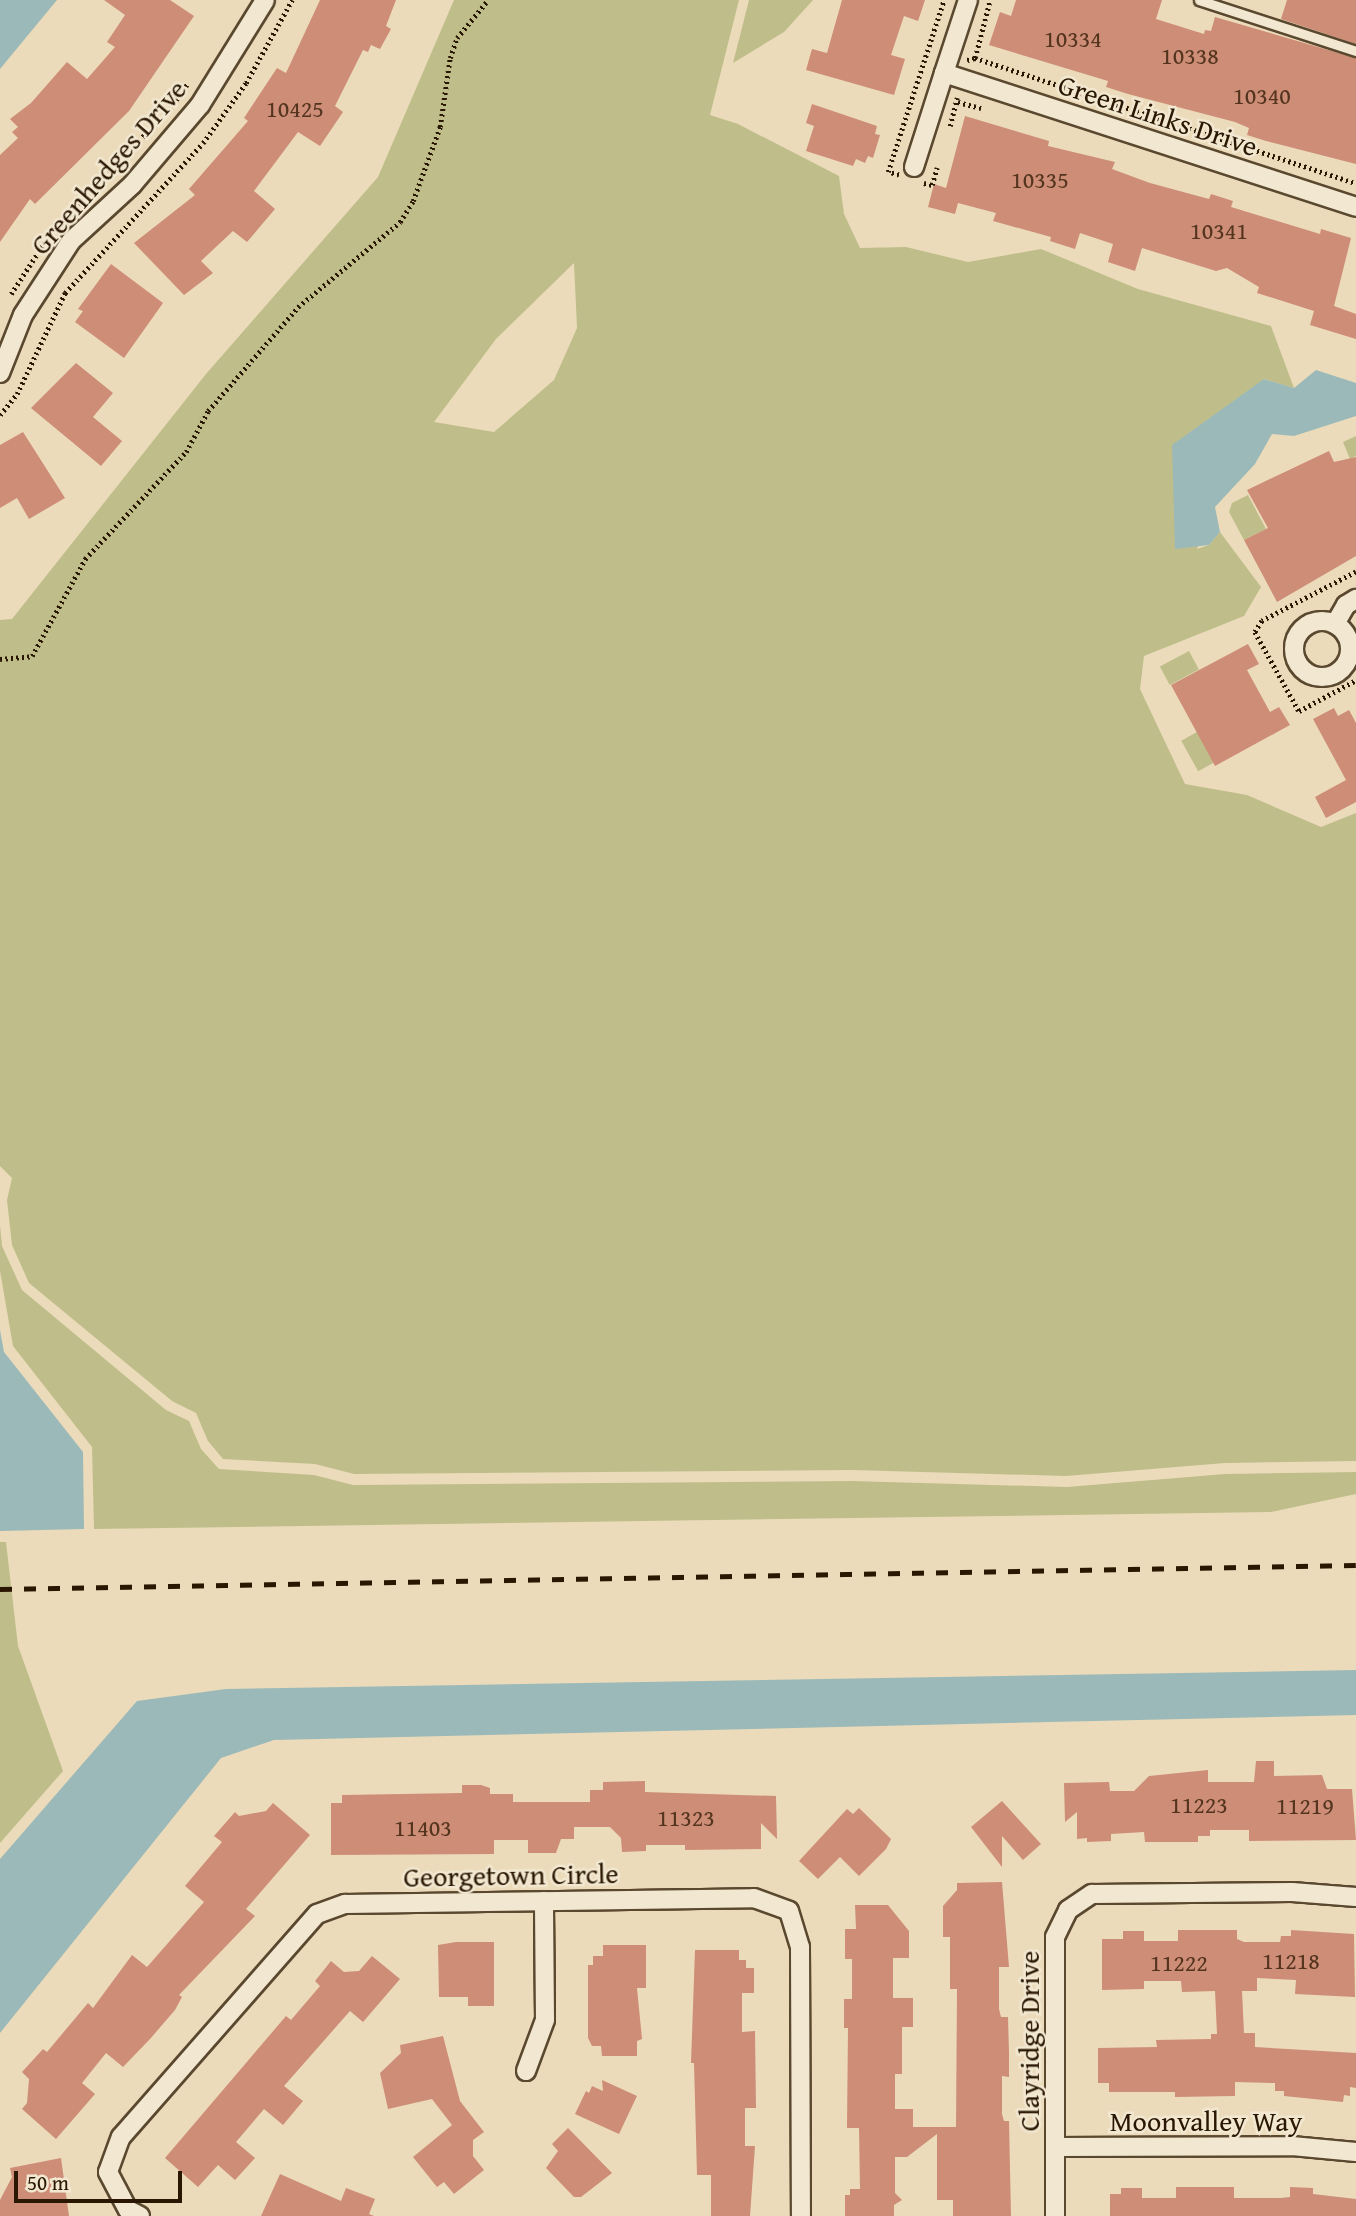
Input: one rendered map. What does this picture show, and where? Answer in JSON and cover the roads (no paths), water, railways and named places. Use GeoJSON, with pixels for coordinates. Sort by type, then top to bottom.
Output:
{"type":"FeatureCollection","features":[{"type":"Feature","properties":{"kind":"street","name":"Greenhedges Drive"},"geometry":{"type":"LineString","coordinates":[[0,373],[23,315],[71,241],[132,185],[200,105],[265,0]]}},
{"type":"Feature","properties":{"kind":"street"},"geometry":{"type":"LineString","coordinates":[[914,166],[968,0]]}},
{"type":"Feature","properties":{"kind":"street","name":"Green Links Drive"},"geometry":{"type":"LineString","coordinates":[[944,73],[1356,206]]}},
{"type":"Feature","properties":{"kind":"street"},"geometry":{"type":"LineString","coordinates":[[1335,624],[1346,605],[1356,599]]}},
{"type":"Feature","properties":{"kind":"street","name":"Clayridge Drive"},"geometry":{"type":"LineString","coordinates":[[1055,2216],[1055,1937],[1068,1910],[1092,1895],[1292,1892],[1356,1897]]}},
{"type":"Feature","properties":{"kind":"street","name":"Georgetown Circle"},"geometry":{"type":"LineString","coordinates":[[140,2216],[128,2210],[108,2172],[121,2137],[317,1914],[345,1905],[754,1898],[789,1911],[800,1947],[802,2216]]}},
{"type":"Feature","properties":{"kind":"street"},"geometry":{"type":"LineString","coordinates":[[526,2071],[545,2020],[544,1901]]}},
{"type":"Feature","properties":{"kind":"street","name":"Moonvalley Way"},"geometry":{"type":"LineString","coordinates":[[1055,2147],[1292,2146],[1356,2152]]}},
{"type":"Feature","properties":{"kind":"lane"},"geometry":{"type":"LineString","coordinates":[[1199,0],[1356,51]]}},
{"type":"Feature","properties":{"kind":"water"},"geometry":{"type":"Polygon","coordinates":[[[0,0],[57,0],[0,69],[0,0]]]}},
{"type":"Feature","properties":{"kind":"water"},"geometry":{"type":"Polygon","coordinates":[[[1316,370],[1356,383],[1356,416],[1294,436],[1272,434],[1255,464],[1215,507],[1220,532],[1209,545],[1175,549],[1172,445],[1264,379],[1294,388],[1316,370]]]}},
{"type":"Feature","properties":{"kind":"water"},"geometry":{"type":"Polygon","coordinates":[[[0,1330],[4,1352],[83,1452],[84,1529],[0,1531],[0,1330]]]}},
{"type":"Feature","properties":{"kind":"water"},"geometry":{"type":"Polygon","coordinates":[[[1356,1670],[1356,1715],[274,1740],[221,1758],[0,2033],[0,1859],[137,1701],[226,1689],[1356,1670]]]}},
{"type":"Feature","properties":{"kind":"railway"},"geometry":{"type":"LineString","coordinates":[[0,1589],[1356,1565]]}}]}
